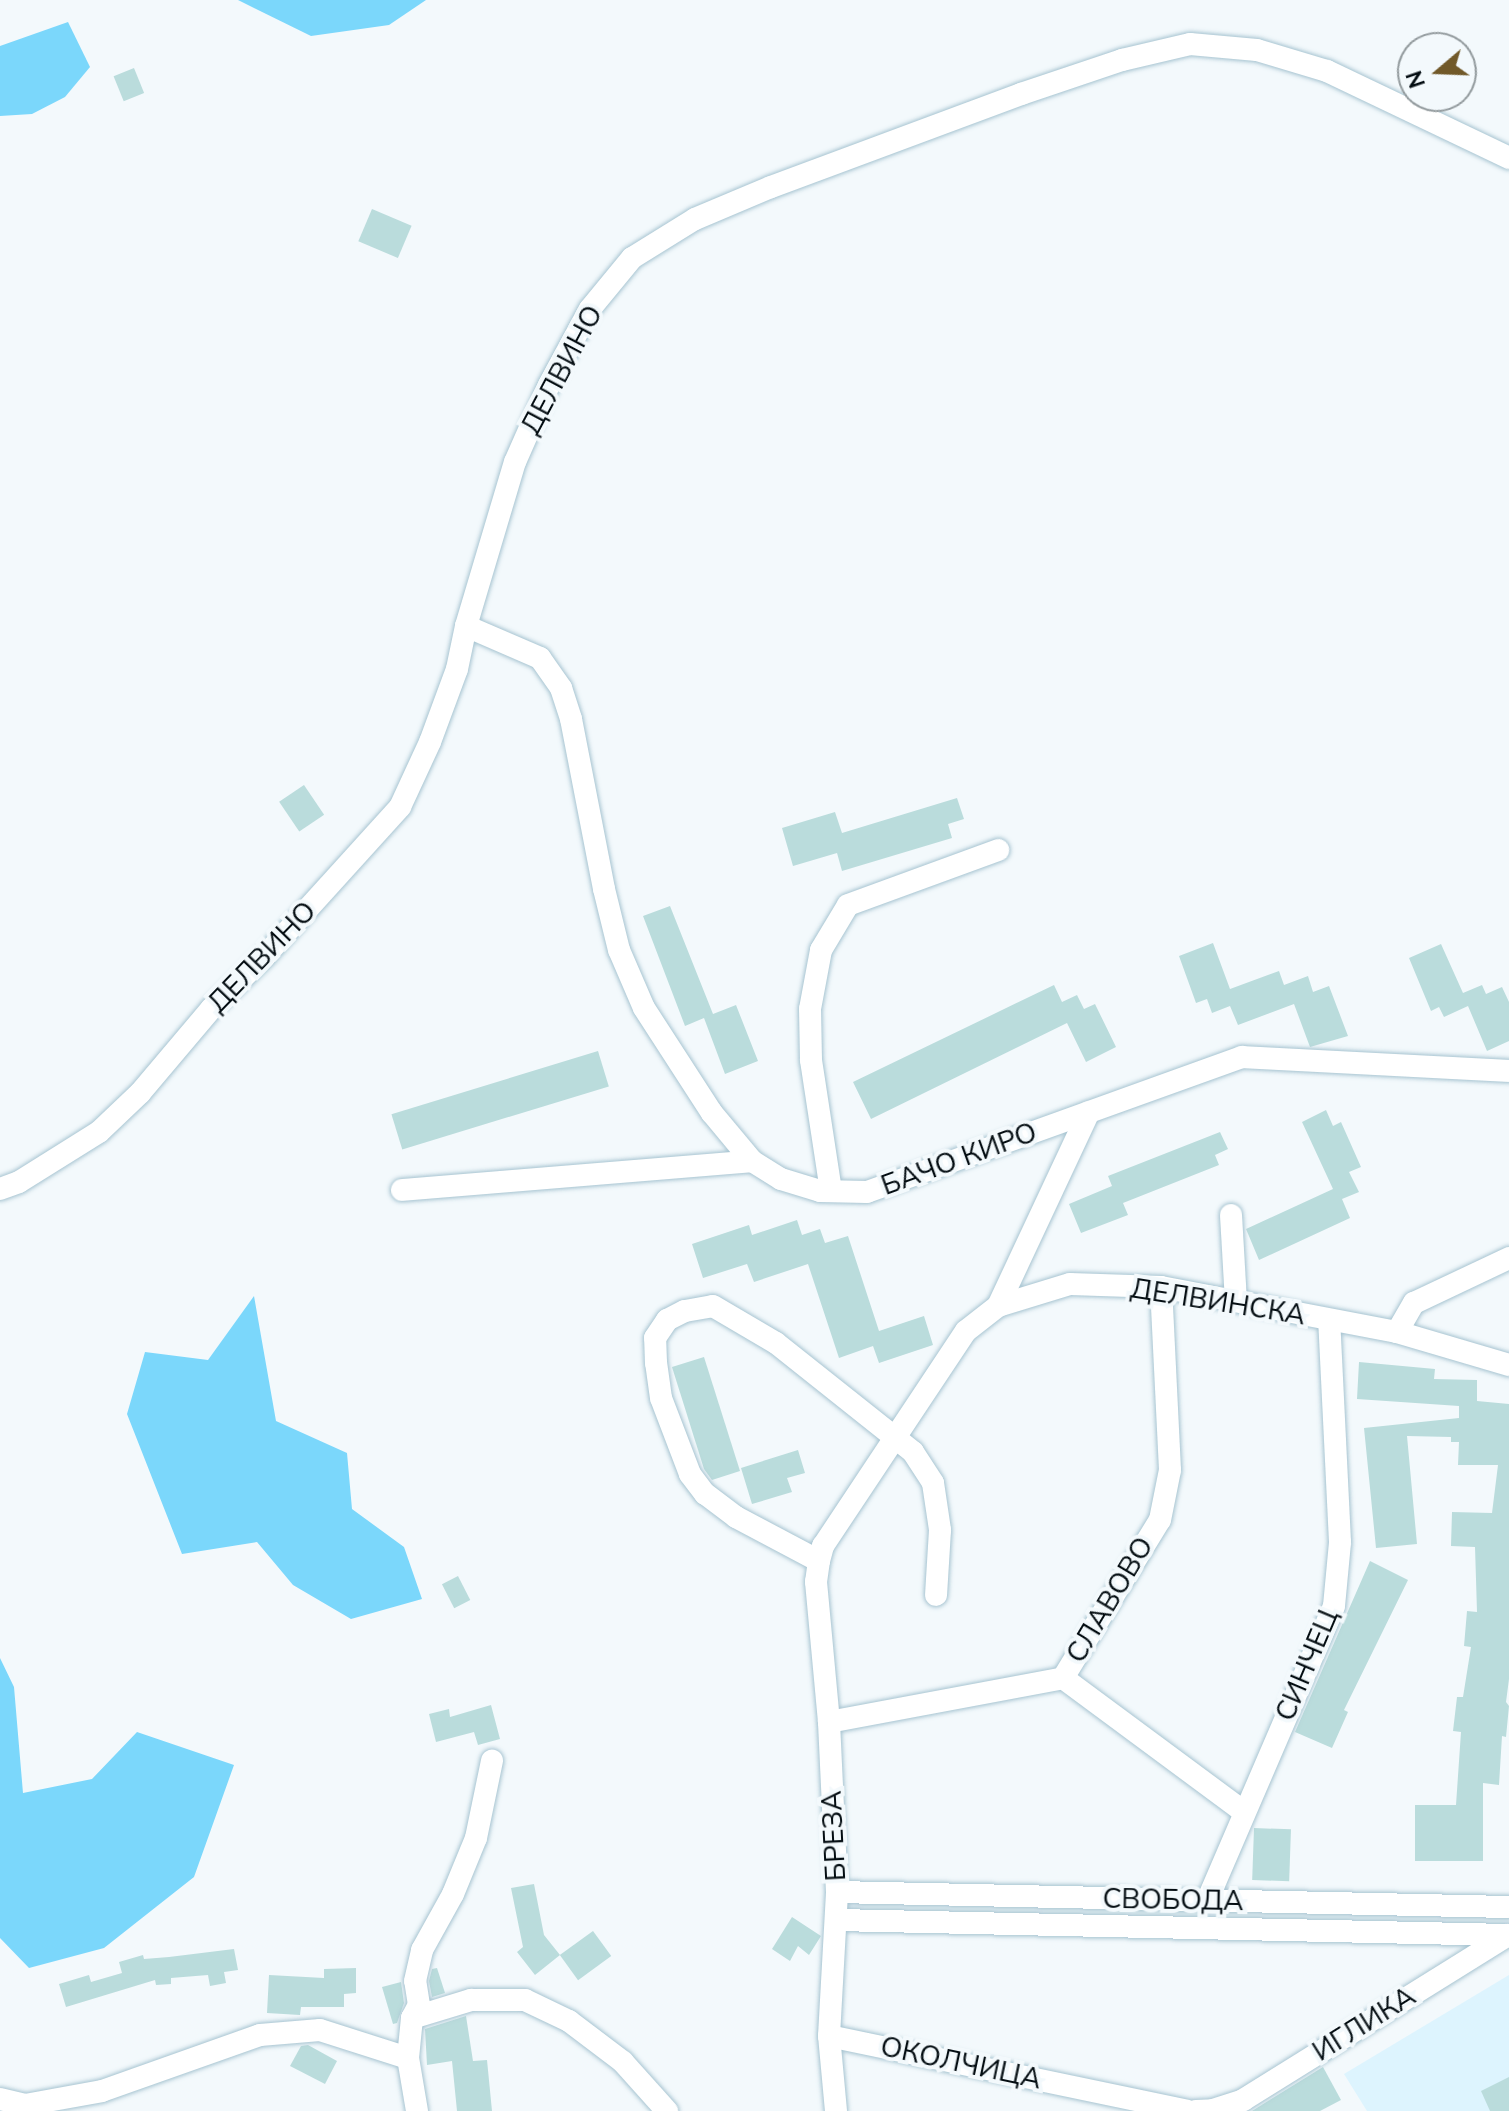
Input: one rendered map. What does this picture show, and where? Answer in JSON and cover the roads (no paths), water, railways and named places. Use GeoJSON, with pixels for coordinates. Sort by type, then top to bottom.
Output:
{"type":"FeatureCollection","features":[{"type":"Feature","properties":{"kind":"street","name":"ДЕЛВИНО"},"geometry":{"type":"LineString","coordinates":[[0,1189],[19,1182],[109,1122],[400,807],[430,742],[457,669],[466,626],[515,462],[549,385],[590,309],[632,258],[695,219],[1021,94],[1122,60],[1190,44],[1257,50],[1327,71],[1509,158]]}},
{"type":"Feature","properties":{"kind":"street","name":"БАЧО КИРО"},"geometry":{"type":"LineString","coordinates":[[466,626],[540,658],[561,688],[571,719],[619,950],[644,1008],[712,1113],[752,1161],[781,1179],[831,1191],[867,1192],[1242,1057],[1509,1071]]}},
{"type":"Feature","properties":{"kind":"street"},"geometry":{"type":"LineString","coordinates":[[831,1191],[811,1060],[810,1009],[821,950],[848,905],[998,850]]}},
{"type":"Feature","properties":{"kind":"street"},"geometry":{"type":"LineString","coordinates":[[998,1306],[1089,1112]]}},
{"type":"Feature","properties":{"kind":"street"},"geometry":{"type":"LineString","coordinates":[[402,1190],[752,1161]]}},
{"type":"Feature","properties":{"kind":"street"},"geometry":{"type":"LineString","coordinates":[[1231,1215],[1236,1301]]}},
{"type":"Feature","properties":{"kind":"street"},"geometry":{"type":"LineString","coordinates":[[1397,1332],[1414,1303],[1509,1258]]}},
{"type":"Feature","properties":{"kind":"street","name":"ДЕЛВИНСКА"},"geometry":{"type":"LineString","coordinates":[[819,1561],[823,1546],[966,1331],[998,1306],[1070,1284],[1161,1287],[1397,1332],[1509,1365]]}},
{"type":"Feature","properties":{"kind":"street","name":"СЛАВОВО"},"geometry":{"type":"LineString","coordinates":[[829,1722],[1063,1678],[1160,1520],[1170,1470],[1161,1287]]}},
{"type":"Feature","properties":{"kind":"street"},"geometry":{"type":"LineString","coordinates":[[819,1561],[736,1517],[705,1494],[690,1474],[661,1398],[655,1338],[667,1320],[685,1311],[713,1306],[776,1343],[913,1452],[933,1483],[940,1530],[936,1595]]}},
{"type":"Feature","properties":{"kind":"street","name":"СИНЧЕЦ"},"geometry":{"type":"LineString","coordinates":[[1207,1901],[1334,1606],[1340,1542],[1329,1320]]}},
{"type":"Feature","properties":{"kind":"street","name":"БРЕЗА"},"geometry":{"type":"LineString","coordinates":[[819,1561],[816,1582],[829,1722],[837,1892],[829,2036],[836,2111]]}},
{"type":"Feature","properties":{"kind":"street"},"geometry":{"type":"LineString","coordinates":[[1063,1678],[1244,1812]]}},
{"type":"Feature","properties":{"kind":"street"},"geometry":{"type":"LineString","coordinates":[[417,2111],[408,2058],[412,2018],[419,2005],[415,1981],[422,1950],[453,1894],[476,1838],[492,1761]]}},
{"type":"Feature","properties":{"kind":"street","name":"СВОБОДА"},"geometry":{"type":"LineString","coordinates":[[837,1892],[1509,1907]]}},
{"type":"Feature","properties":{"kind":"street","name":"СВОБОДА"},"geometry":{"type":"LineString","coordinates":[[837,1920],[1509,1933]]}},
{"type":"Feature","properties":{"kind":"street","name":"ИГЛИКА"},"geometry":{"type":"LineString","coordinates":[[1213,2110],[1243,2100],[1509,1933]]}},
{"type":"Feature","properties":{"kind":"street"},"geometry":{"type":"LineString","coordinates":[[412,2018],[471,2000],[525,2000],[569,2021],[623,2062],[667,2111]]}},
{"type":"Feature","properties":{"kind":"street"},"geometry":{"type":"LineString","coordinates":[[0,2099],[25,2105],[102,2091],[260,2035],[320,2030],[408,2058]]}},
{"type":"Feature","properties":{"kind":"street","name":"ОКОЛЧИЦА"},"geometry":{"type":"LineString","coordinates":[[829,2036],[1187,2111]]}},
{"type":"Feature","properties":{"kind":"street"},"geometry":{"type":"LineString","coordinates":[[1196,2111],[1213,2110]]}}]}
